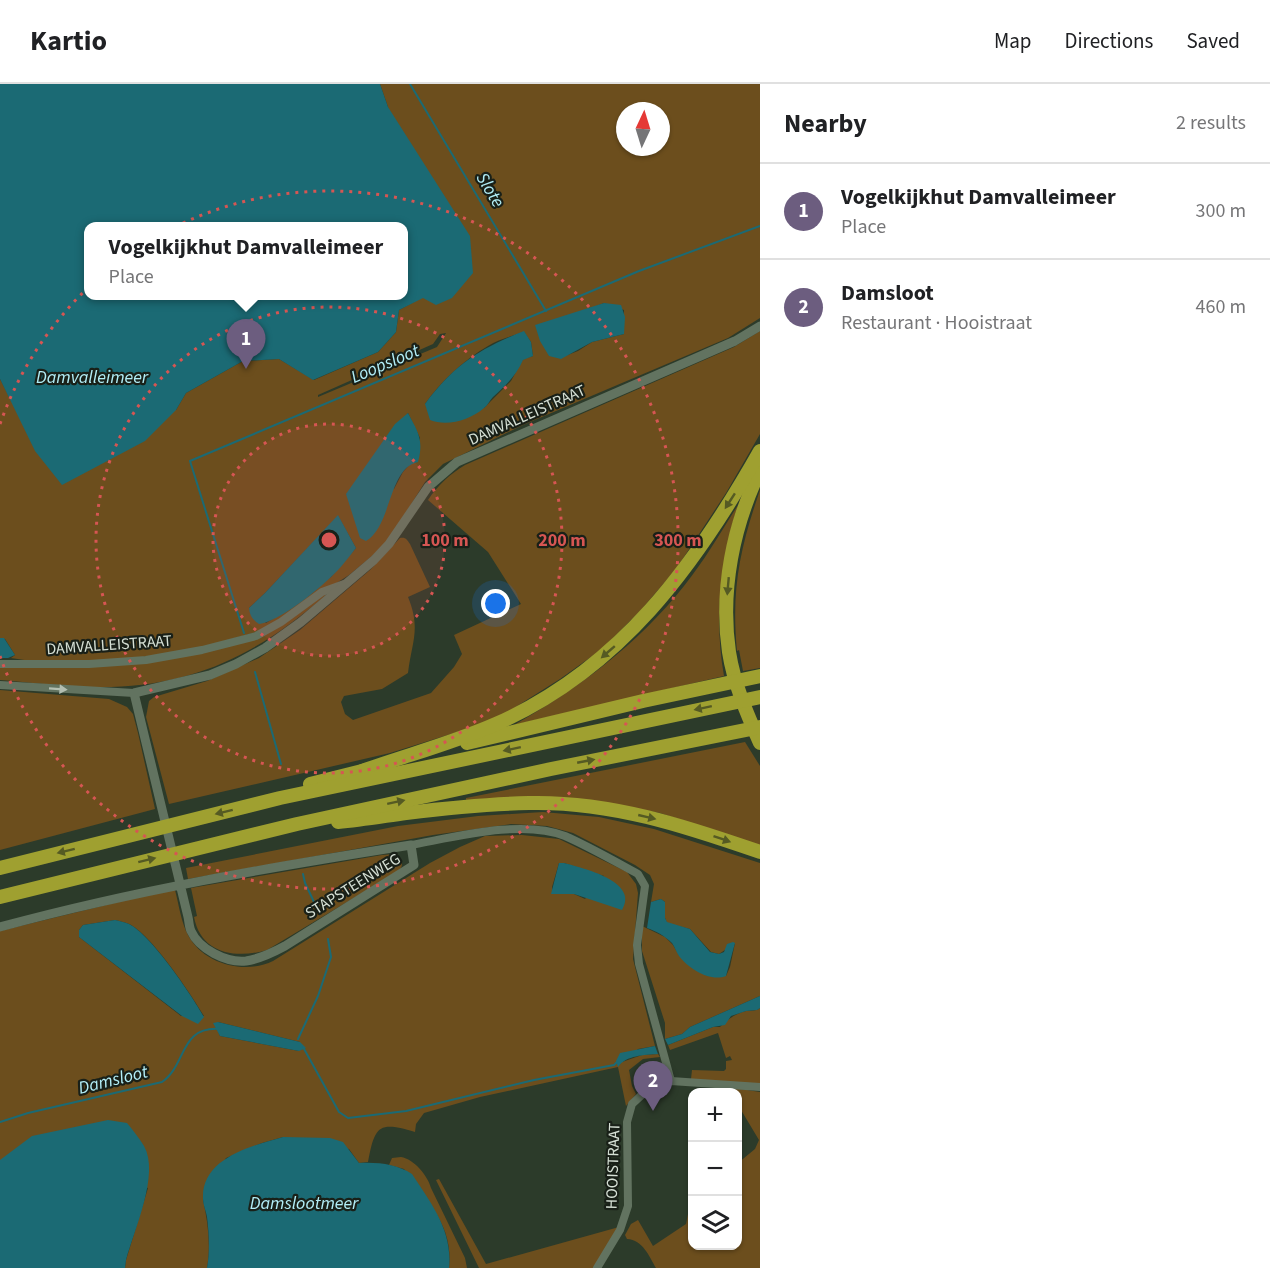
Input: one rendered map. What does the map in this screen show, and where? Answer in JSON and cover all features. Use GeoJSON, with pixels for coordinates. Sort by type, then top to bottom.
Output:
{"type":"FeatureCollection","features":[{"type":"Feature","properties":{"kind":"highway"},"geometry":{"type":"LineString","coordinates":[[363,771],[464,737],[497,723],[538,702],[584,672],[632,631],[668,592],[700,547],[760,451]]}},
{"type":"Feature","properties":{"kind":"highway"},"geometry":{"type":"LineString","coordinates":[[760,470],[748,495],[738,527],[726,605],[729,653],[738,688],[760,743]]}},
{"type":"Feature","properties":{"kind":"highway"},"geometry":{"type":"LineString","coordinates":[[280,798],[314,782],[632,703],[760,676]]}},
{"type":"Feature","properties":{"kind":"highway"},"geometry":{"type":"LineString","coordinates":[[0,868],[280,798],[760,696]]}},
{"type":"Feature","properties":{"kind":"highway"},"geometry":{"type":"LineString","coordinates":[[0,897],[297,824],[551,768],[760,727]]}},
{"type":"Feature","properties":{"kind":"highway"},"geometry":{"type":"LineString","coordinates":[[297,824],[359,820],[462,807],[530,803],[574,804],[609,808],[685,825],[760,852]]}},
{"type":"Feature","properties":{"kind":"street","name":"DAMVALLEISTRAAT"},"geometry":{"type":"LineString","coordinates":[[0,685],[134,693],[189,681],[236,664],[265,648],[346,584],[389,544],[428,487],[457,462],[735,341],[760,326]]}},
{"type":"Feature","properties":{"kind":"street","name":"DAMVALLEISTRAAT"},"geometry":{"type":"LineString","coordinates":[[0,664],[146,660],[202,650],[256,636],[281,622],[322,592],[346,584]]}},
{"type":"Feature","properties":{"kind":"street","name":"STAPSTEENWEG"},"geometry":{"type":"LineString","coordinates":[[0,927],[147,891],[237,873],[411,845],[414,865],[266,956],[244,961],[229,959],[213,952],[200,943],[191,932],[188,917],[151,764],[134,693]]}},
{"type":"Feature","properties":{"kind":"street"},"geometry":{"type":"LineString","coordinates":[[411,845],[510,829],[543,831],[563,836],[638,874],[645,886],[637,945],[639,964],[670,1082],[760,1087]]}},
{"type":"Feature","properties":{"kind":"street","name":"HOOISTRAAT"},"geometry":{"type":"LineString","coordinates":[[597,1268],[620,1230],[628,1206],[627,1122],[632,1104],[646,1091],[670,1082]]}},
{"type":"Feature","properties":{"kind":"shaded area"},"geometry":{"type":"Polygon","coordinates":[[[380,84],[760,84],[760,318],[728,338],[523,425],[443,464],[425,482],[390,538],[372,556],[349,575],[261,631],[195,649],[143,657],[92,661],[31,661],[11,658],[15,655],[5,639],[0,638],[0,379],[12,402],[176,410],[186,393],[243,361],[279,359],[314,380],[378,352],[396,332],[399,310],[423,297],[388,107],[380,84]],[[604,303],[579,313],[565,356],[592,342],[624,334],[624,310],[604,303]],[[524,332],[492,344],[470,358],[446,379],[425,404],[484,408],[511,381],[523,359],[533,356],[531,342],[524,332]],[[446,333],[440,334],[433,344],[318,395],[318,397],[437,347],[446,333]],[[408,413],[346,495],[394,489],[411,463],[420,438],[408,413]],[[338,516],[249,608],[266,623],[331,577],[356,548],[338,516]]]}},
{"type":"Feature","properties":{"kind":"shaded area"},"geometry":{"type":"Polygon","coordinates":[[[760,331],[760,434],[726,493],[676,569],[641,610],[602,649],[506,713],[470,728],[390,753],[169,804],[146,717],[149,701],[154,697],[207,681],[259,658],[300,630],[370,570],[400,538],[406,539],[410,544],[430,587],[408,597],[415,627],[408,673],[382,689],[344,696],[341,702],[345,714],[353,720],[431,693],[454,667],[462,654],[454,635],[521,604],[488,552],[428,500],[440,485],[465,465],[734,347],[760,331]]]}},
{"type":"Feature","properties":{"kind":"shaded area"},"geometry":{"type":"Polygon","coordinates":[[[760,490],[760,668],[743,671],[739,650],[737,651],[735,629],[736,588],[742,550],[760,490]]]}},
{"type":"Feature","properties":{"kind":"shaded area"},"geometry":{"type":"Polygon","coordinates":[[[738,505],[727,547],[720,590],[719,634],[724,676],[514,725],[561,696],[606,664],[647,627],[691,576],[738,505]]]}},
{"type":"Feature","properties":{"kind":"shaded area"},"geometry":{"type":"Polygon","coordinates":[[[325,594],[277,633],[227,661],[200,672],[143,685],[111,687],[0,680],[0,667],[89,667],[257,637],[325,594]]]}},
{"type":"Feature","properties":{"kind":"shaded area"},"geometry":{"type":"Polygon","coordinates":[[[0,690],[109,699],[127,707],[133,714],[155,809],[0,850],[0,690]]]}},
{"type":"Feature","properties":{"kind":"shaded area"},"geometry":{"type":"Polygon","coordinates":[[[745,742],[760,766],[760,846],[660,813],[598,801],[466,801],[466,798],[745,742]]]}},
{"type":"Feature","properties":{"kind":"shaded area"},"geometry":{"type":"Polygon","coordinates":[[[543,812],[599,817],[654,829],[760,863],[760,996],[690,1027],[682,1034],[665,1039],[665,1023],[642,951],[642,926],[665,937],[679,955],[726,976],[735,943],[719,954],[711,952],[690,929],[667,923],[665,902],[661,899],[651,902],[654,884],[650,875],[573,833],[547,826],[511,824],[433,835],[188,879],[186,868],[398,826],[478,816],[543,812]]]}},
{"type":"Feature","properties":{"kind":"shaded area"},"geometry":{"type":"Polygon","coordinates":[[[522,835],[559,839],[627,872],[636,884],[638,893],[633,959],[655,1046],[638,1049],[622,1062],[642,1055],[658,1054],[660,1057],[643,1059],[629,1070],[636,1094],[626,1106],[618,1067],[480,1097],[424,1113],[416,1124],[415,1132],[393,1127],[380,1129],[373,1141],[368,1162],[359,1163],[349,1149],[283,1137],[262,1143],[226,1158],[203,1200],[209,1251],[207,1268],[125,1268],[148,1188],[0,1160],[0,931],[175,890],[188,935],[204,953],[214,960],[238,967],[262,965],[273,961],[430,863],[485,836],[522,835]],[[559,863],[552,887],[553,894],[574,894],[585,899],[604,876],[564,863],[559,863]],[[115,920],[83,925],[79,930],[79,937],[181,1016],[204,1016],[170,966],[138,930],[127,923],[115,920]],[[218,1022],[217,1029],[220,1036],[299,1051],[300,1042],[218,1022]]]}},
{"type":"Feature","properties":{"kind":"shaded area"},"geometry":{"type":"Polygon","coordinates":[[[394,854],[401,859],[402,863],[397,872],[267,950],[244,954],[222,951],[204,939],[198,929],[194,917],[197,916],[191,888],[394,854]]]}},
{"type":"Feature","properties":{"kind":"shaded area"},"geometry":{"type":"Polygon","coordinates":[[[760,1008],[760,1084],[691,1079],[692,1070],[724,1071],[726,1061],[732,1060],[730,1056],[726,1058],[718,1033],[670,1050],[668,1045],[713,1027],[720,1027],[738,1014],[760,1008]]]}},
{"type":"Feature","properties":{"kind":"shaded area"},"geometry":{"type":"Polygon","coordinates":[[[742,1089],[760,1092],[760,1268],[656,1268],[641,1245],[627,1239],[625,1235],[631,1224],[638,1220],[653,1246],[686,1224],[688,1214],[688,1250],[742,1250],[742,1160],[755,1149],[759,1140],[742,1112],[742,1089]]]}},
{"type":"Feature","properties":{"kind":"shaded area"},"geometry":{"type":"Polygon","coordinates":[[[392,1158],[406,1158],[420,1169],[427,1178],[465,1258],[467,1268],[449,1268],[447,1239],[437,1215],[404,1169],[389,1165],[392,1158]]]}},
{"type":"Feature","properties":{"kind":"shaded area"},"geometry":{"type":"Polygon","coordinates":[[[439,1179],[486,1264],[619,1227],[593,1268],[479,1268],[436,1180],[439,1179]]]}},
{"type":"Feature","properties":{"kind":"water","name":"Damvalleimeer"},"geometry":{"type":"Polygon","coordinates":[[[0,84],[380,84],[388,107],[470,236],[473,273],[452,298],[436,305],[423,298],[399,310],[396,332],[378,352],[313,380],[279,359],[243,361],[186,393],[176,410],[145,441],[62,485],[35,451],[0,379],[0,84]]]}},
{"type":"Feature","properties":{"kind":"water"},"geometry":{"type":"Polygon","coordinates":[[[604,303],[621,305],[625,317],[624,334],[592,342],[561,359],[549,356],[540,341],[535,325],[604,303]]]}},
{"type":"Feature","properties":{"kind":"water"},"geometry":{"type":"Polygon","coordinates":[[[524,331],[531,342],[533,356],[523,360],[514,376],[485,407],[472,416],[458,421],[444,423],[430,420],[425,404],[446,379],[481,352],[524,331]]]}},
{"type":"Feature","properties":{"kind":"water"},"geometry":{"type":"Polygon","coordinates":[[[408,413],[419,436],[418,462],[408,467],[401,475],[381,523],[366,541],[360,538],[346,494],[395,424],[408,413]]]}},
{"type":"Feature","properties":{"kind":"water"},"geometry":{"type":"Polygon","coordinates":[[[338,515],[356,548],[334,574],[307,598],[277,618],[259,624],[255,621],[249,608],[338,515]]]}},
{"type":"Feature","properties":{"kind":"water"},"geometry":{"type":"Polygon","coordinates":[[[0,638],[4,638],[15,655],[0,658],[0,638]]]}},
{"type":"Feature","properties":{"kind":"water"},"geometry":{"type":"Polygon","coordinates":[[[559,863],[595,872],[616,884],[623,891],[625,900],[622,910],[574,894],[551,894],[559,863]]]}},
{"type":"Feature","properties":{"kind":"water"},"geometry":{"type":"Polygon","coordinates":[[[661,899],[665,902],[667,922],[690,929],[710,952],[719,954],[724,952],[727,944],[735,943],[726,976],[707,976],[694,970],[679,956],[669,940],[647,928],[651,902],[661,899]]]}},
{"type":"Feature","properties":{"kind":"water"},"geometry":{"type":"Polygon","coordinates":[[[115,920],[127,923],[138,930],[159,952],[204,1017],[198,1024],[182,1016],[79,937],[79,930],[83,925],[115,920]]]}},
{"type":"Feature","properties":{"kind":"water"},"geometry":{"type":"Polygon","coordinates":[[[760,996],[760,1008],[731,1016],[725,1025],[713,1027],[668,1045],[665,1039],[682,1034],[690,1027],[760,996]]]}},
{"type":"Feature","properties":{"kind":"water"},"geometry":{"type":"Polygon","coordinates":[[[218,1022],[300,1042],[306,1048],[299,1051],[220,1036],[213,1023],[218,1022]]]}},
{"type":"Feature","properties":{"kind":"water"},"geometry":{"type":"Polygon","coordinates":[[[655,1046],[658,1054],[631,1058],[618,1067],[616,1061],[620,1053],[655,1046]]]}},
{"type":"Feature","properties":{"kind":"water"},"geometry":{"type":"Polygon","coordinates":[[[108,1120],[127,1123],[144,1146],[148,1158],[149,1171],[144,1202],[125,1268],[0,1268],[0,1160],[32,1136],[108,1120]]]}},
{"type":"Feature","properties":{"kind":"water","name":"Damslootmeer"},"geometry":{"type":"Polygon","coordinates":[[[283,1137],[330,1138],[343,1142],[359,1163],[387,1164],[412,1174],[433,1207],[444,1230],[448,1242],[449,1268],[207,1268],[209,1236],[203,1199],[210,1173],[231,1156],[283,1137]]]}},
{"type":"Feature","properties":{"kind":"waterway","name":"Slote"},"geometry":{"type":"LineString","coordinates":[[410,84],[546,311]]}},
{"type":"Feature","properties":{"kind":"waterway","name":"Loopsloot"},"geometry":{"type":"LineString","coordinates":[[244,633],[190,461],[639,271],[760,226]]}},
{"type":"Feature","properties":{"kind":"waterway","name":"Loopsloot"},"geometry":{"type":"LineString","coordinates":[[255,672],[281,764]]}},
{"type":"Feature","properties":{"kind":"waterway","name":"Loopsloot"},"geometry":{"type":"LineString","coordinates":[[303,874],[315,904]]}},
{"type":"Feature","properties":{"kind":"waterway","name":"Loopsloot"},"geometry":{"type":"LineString","coordinates":[[298,1039],[318,996],[331,957],[328,939]]}},
{"type":"Feature","properties":{"kind":"waterway","name":"Damsloot"},"geometry":{"type":"LineString","coordinates":[[0,1122],[28,1113],[162,1082],[170,1075],[190,1040],[207,1030],[220,1029]]}},
{"type":"Feature","properties":{"kind":"waterway","name":"Damsloot"},"geometry":{"type":"LineString","coordinates":[[303,1047],[339,1112],[348,1118],[406,1111],[534,1080],[614,1065],[617,1062]]}},
{"type":"Feature","properties":{"kind":"place","name":"Vogelkijkhut Damvalleimeer"},"geometry":{"type":"Point","coordinates":[246,369]}},
{"type":"Feature","properties":{"kind":"place","name":"Damsloot"},"geometry":{"type":"Point","coordinates":[653,1111]}}]}
